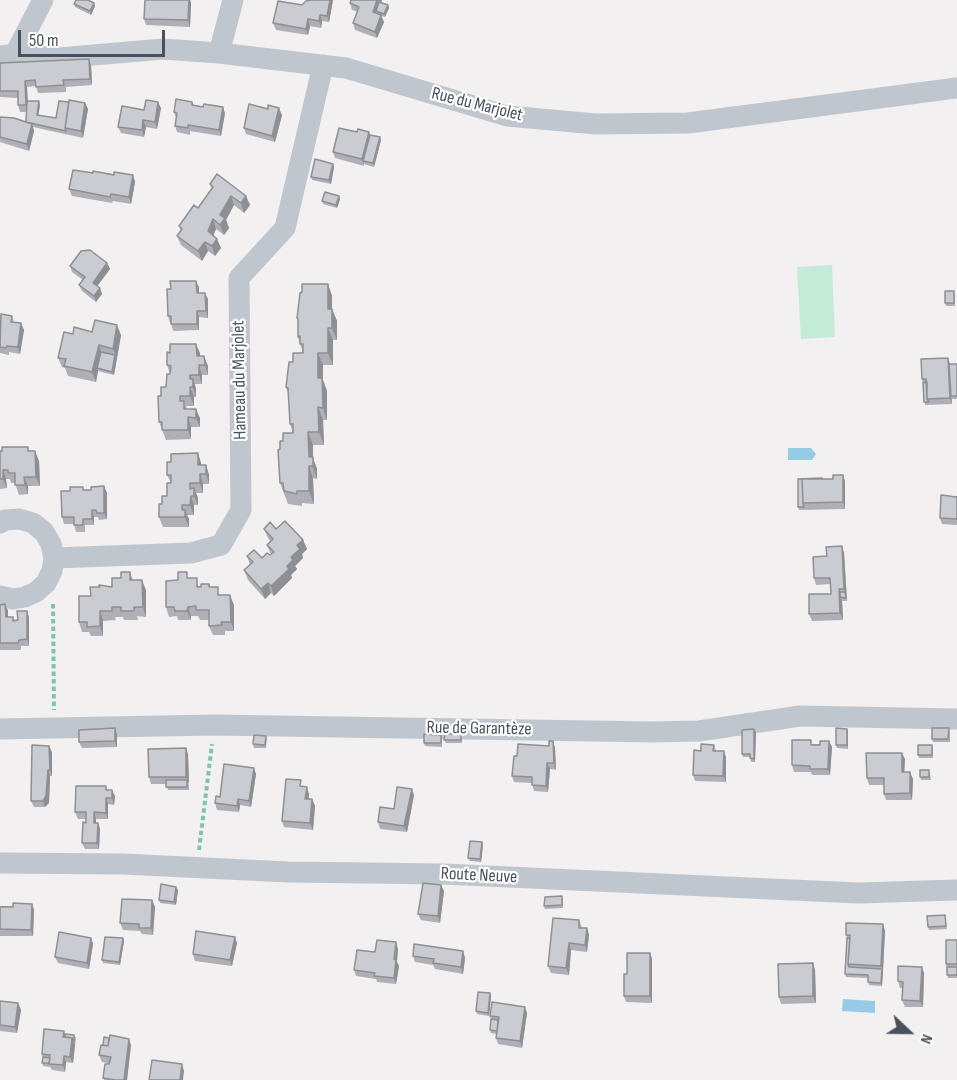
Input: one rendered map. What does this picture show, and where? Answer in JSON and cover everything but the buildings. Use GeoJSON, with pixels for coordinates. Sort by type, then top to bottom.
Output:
{"type":"FeatureCollection","features":[{"type":"Feature","properties":{"kind":"street"},"geometry":{"type":"LineString","coordinates":[[8,55],[43,0]]}},
{"type":"Feature","properties":{"kind":"street"},"geometry":{"type":"LineString","coordinates":[[219,53],[233,0]]}},
{"type":"Feature","properties":{"kind":"street","name":"Rue du Marjolet"},"geometry":{"type":"LineString","coordinates":[[8,55],[59,57],[164,49],[324,65],[346,68],[507,116],[596,124],[688,123],[957,88]]}},
{"type":"Feature","properties":{"kind":"street","name":"Hameau du Marjolet"},"geometry":{"type":"LineString","coordinates":[[54,558],[191,553],[221,545],[241,510],[239,278],[285,228],[324,65]]}},
{"type":"Feature","properties":{"kind":"street"},"geometry":{"type":"LineString","coordinates":[[0,523],[5,520],[19,519],[33,523],[44,532],[51,544],[54,558],[52,571],[46,583],[36,592],[13,599],[0,596]]}},
{"type":"Feature","properties":{"kind":"street","name":"Rue de Garantèze"},"geometry":{"type":"LineString","coordinates":[[0,729],[214,725],[653,732],[699,731],[800,716],[957,719]]}},
{"type":"Feature","properties":{"kind":"street","name":"Route Neuve"},"geometry":{"type":"LineString","coordinates":[[0,863],[65,862],[288,872],[442,874],[858,893],[957,890]]}},
{"type":"Feature","properties":{"kind":"path"},"geometry":{"type":"LineString","coordinates":[[46,583],[54,605],[54,727]]}},
{"type":"Feature","properties":{"kind":"path"},"geometry":{"type":"LineString","coordinates":[[197,867],[214,725]]}},
{"type":"Feature","properties":{"kind":"green space"},"geometry":{"type":"Polygon","coordinates":[[[832,265],[835,337],[801,339],[797,267],[832,265]]]}},
{"type":"Feature","properties":{"kind":"water"},"geometry":{"type":"Polygon","coordinates":[[[788,448],[811,448],[816,454],[812,460],[788,460],[788,448]]]}},
{"type":"Feature","properties":{"kind":"water"},"geometry":{"type":"Polygon","coordinates":[[[843,999],[875,1001],[875,1013],[842,1011],[843,999]]]}}]}
